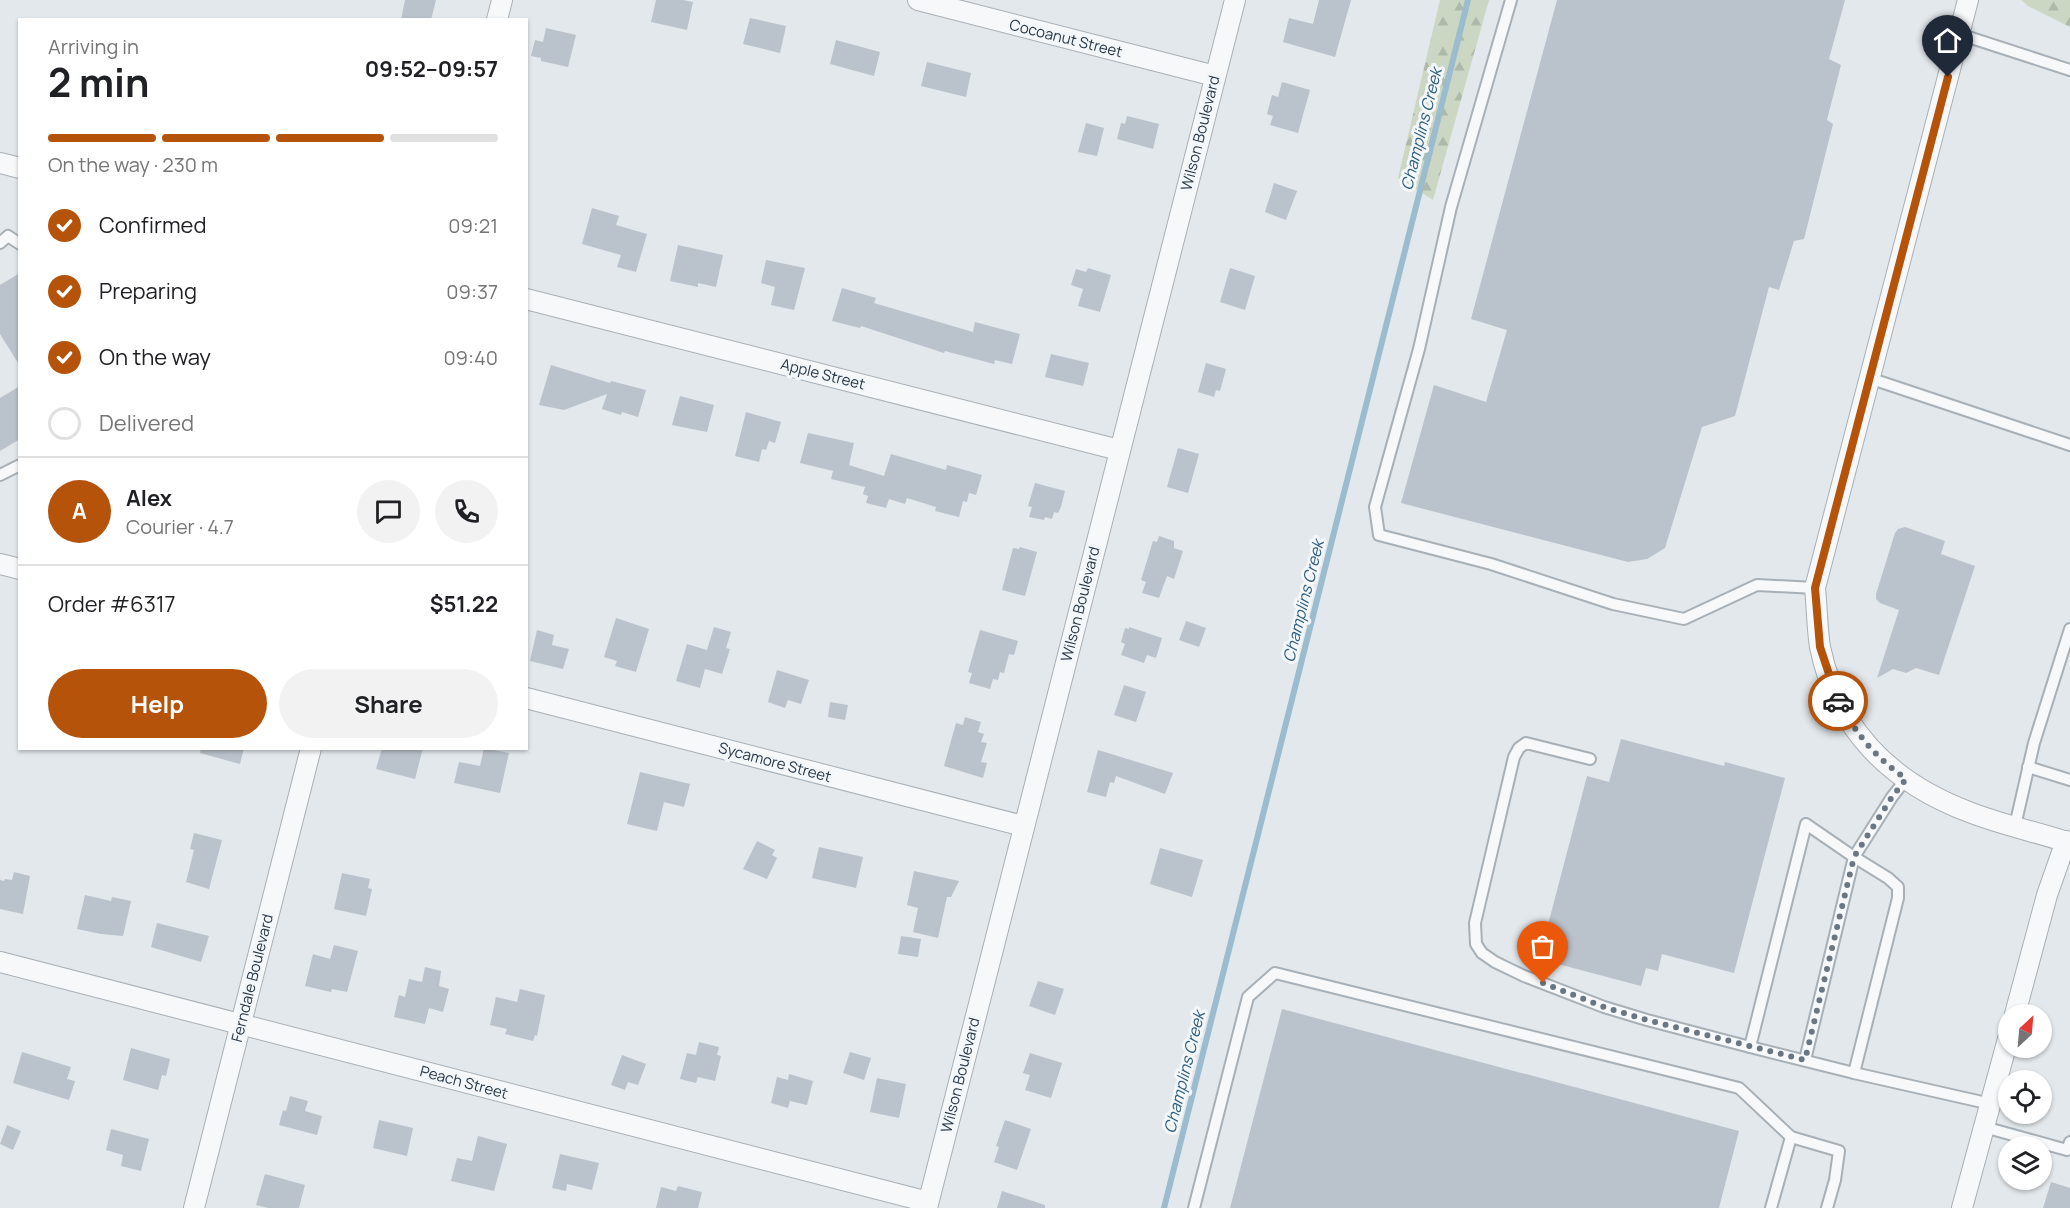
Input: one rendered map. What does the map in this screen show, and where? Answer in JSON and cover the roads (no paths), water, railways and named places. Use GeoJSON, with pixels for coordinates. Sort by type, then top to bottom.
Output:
{"type":"FeatureCollection","features":[{"type":"Feature","properties":{"kind":"street"},"geometry":{"type":"LineString","coordinates":[[498,18],[502,0]]}},
{"type":"Feature","properties":{"kind":"street","name":"Cocoanut Street"},"geometry":{"type":"LineString","coordinates":[[918,0],[1215,76]]}},
{"type":"Feature","properties":{"kind":"street","name":"Wilson Boulevard"},"geometry":{"type":"LineString","coordinates":[[927,1205],[1234,0]]}},
{"type":"Feature","properties":{"kind":"street"},"geometry":{"type":"LineString","coordinates":[[1968,0],[1815,588],[1820,647],[1836,698],[1856,733],[1882,762],[1925,793],[1970,812],[2068,842],[2048,895],[2018,1004]]}},
{"type":"Feature","properties":{"kind":"street"},"geometry":{"type":"LineString","coordinates":[[0,163],[18,168]]}},
{"type":"Feature","properties":{"kind":"street","name":"Apple Street"},"geometry":{"type":"LineString","coordinates":[[528,300],[1119,450]]}},
{"type":"Feature","properties":{"kind":"street"},"geometry":{"type":"LineString","coordinates":[[0,564],[18,568]]}},
{"type":"Feature","properties":{"kind":"street","name":"Sycamore Street"},"geometry":{"type":"LineString","coordinates":[[528,699],[1023,826]]}},
{"type":"Feature","properties":{"kind":"street","name":"Ferndale Boulevard"},"geometry":{"type":"LineString","coordinates":[[194,1208],[310,750]]}},
{"type":"Feature","properties":{"kind":"street","name":"Peach Street"},"geometry":{"type":"LineString","coordinates":[[0,962],[927,1205]]}},
{"type":"Feature","properties":{"kind":"street"},"geometry":{"type":"LineString","coordinates":[[1962,1208],[2003,1058]]}},
{"type":"Feature","properties":{"kind":"lane"},"geometry":{"type":"LineString","coordinates":[[1511,0],[1451,207],[1419,349],[1375,507],[1379,535],[1491,564],[1613,604],[1684,619],[1757,585],[1815,588]]}},
{"type":"Feature","properties":{"kind":"lane"},"geometry":{"type":"LineString","coordinates":[[1959,34],[2070,70]]}},
{"type":"Feature","properties":{"kind":"lane"},"geometry":{"type":"LineString","coordinates":[[0,243],[8,236],[18,243]]}},
{"type":"Feature","properties":{"kind":"lane"},"geometry":{"type":"LineString","coordinates":[[1869,378],[2070,445]]}},
{"type":"Feature","properties":{"kind":"lane"},"geometry":{"type":"LineString","coordinates":[[0,475],[18,466]]}},
{"type":"Feature","properties":{"kind":"lane"},"geometry":{"type":"LineString","coordinates":[[2014,826],[2034,744],[2070,628]]}},
{"type":"Feature","properties":{"kind":"lane"},"geometry":{"type":"LineString","coordinates":[[1590,759],[1526,743],[1519,748],[1514,757],[1475,923],[1476,944],[1482,953],[1524,976],[1604,1007],[1647,1020],[1854,1073],[1991,1104]]}},
{"type":"Feature","properties":{"kind":"lane"},"geometry":{"type":"LineString","coordinates":[[2028,767],[2070,780]]}},
{"type":"Feature","properties":{"kind":"lane"},"geometry":{"type":"LineString","coordinates":[[1805,1060],[1854,857],[1906,779]]}},
{"type":"Feature","properties":{"kind":"lane"},"geometry":{"type":"LineString","coordinates":[[1750,1047],[1806,824],[1898,887],[1898,898],[1854,1073]]}},
{"type":"Feature","properties":{"kind":"lane"},"geometry":{"type":"LineString","coordinates":[[1194,1208],[1248,997],[1275,973],[1739,1088],[1791,1137],[1839,1151],[1835,1180],[1827,1208]]}},
{"type":"Feature","properties":{"kind":"lane"},"geometry":{"type":"LineString","coordinates":[[1984,1127],[2069,1148]]}},
{"type":"Feature","properties":{"kind":"lane"},"geometry":{"type":"LineString","coordinates":[[1770,1208],[1791,1137]]}},
{"type":"Feature","properties":{"kind":"waterway","name":"Champlins Creek"},"geometry":{"type":"LineString","coordinates":[[1164,1208],[1468,0]]}}]}
